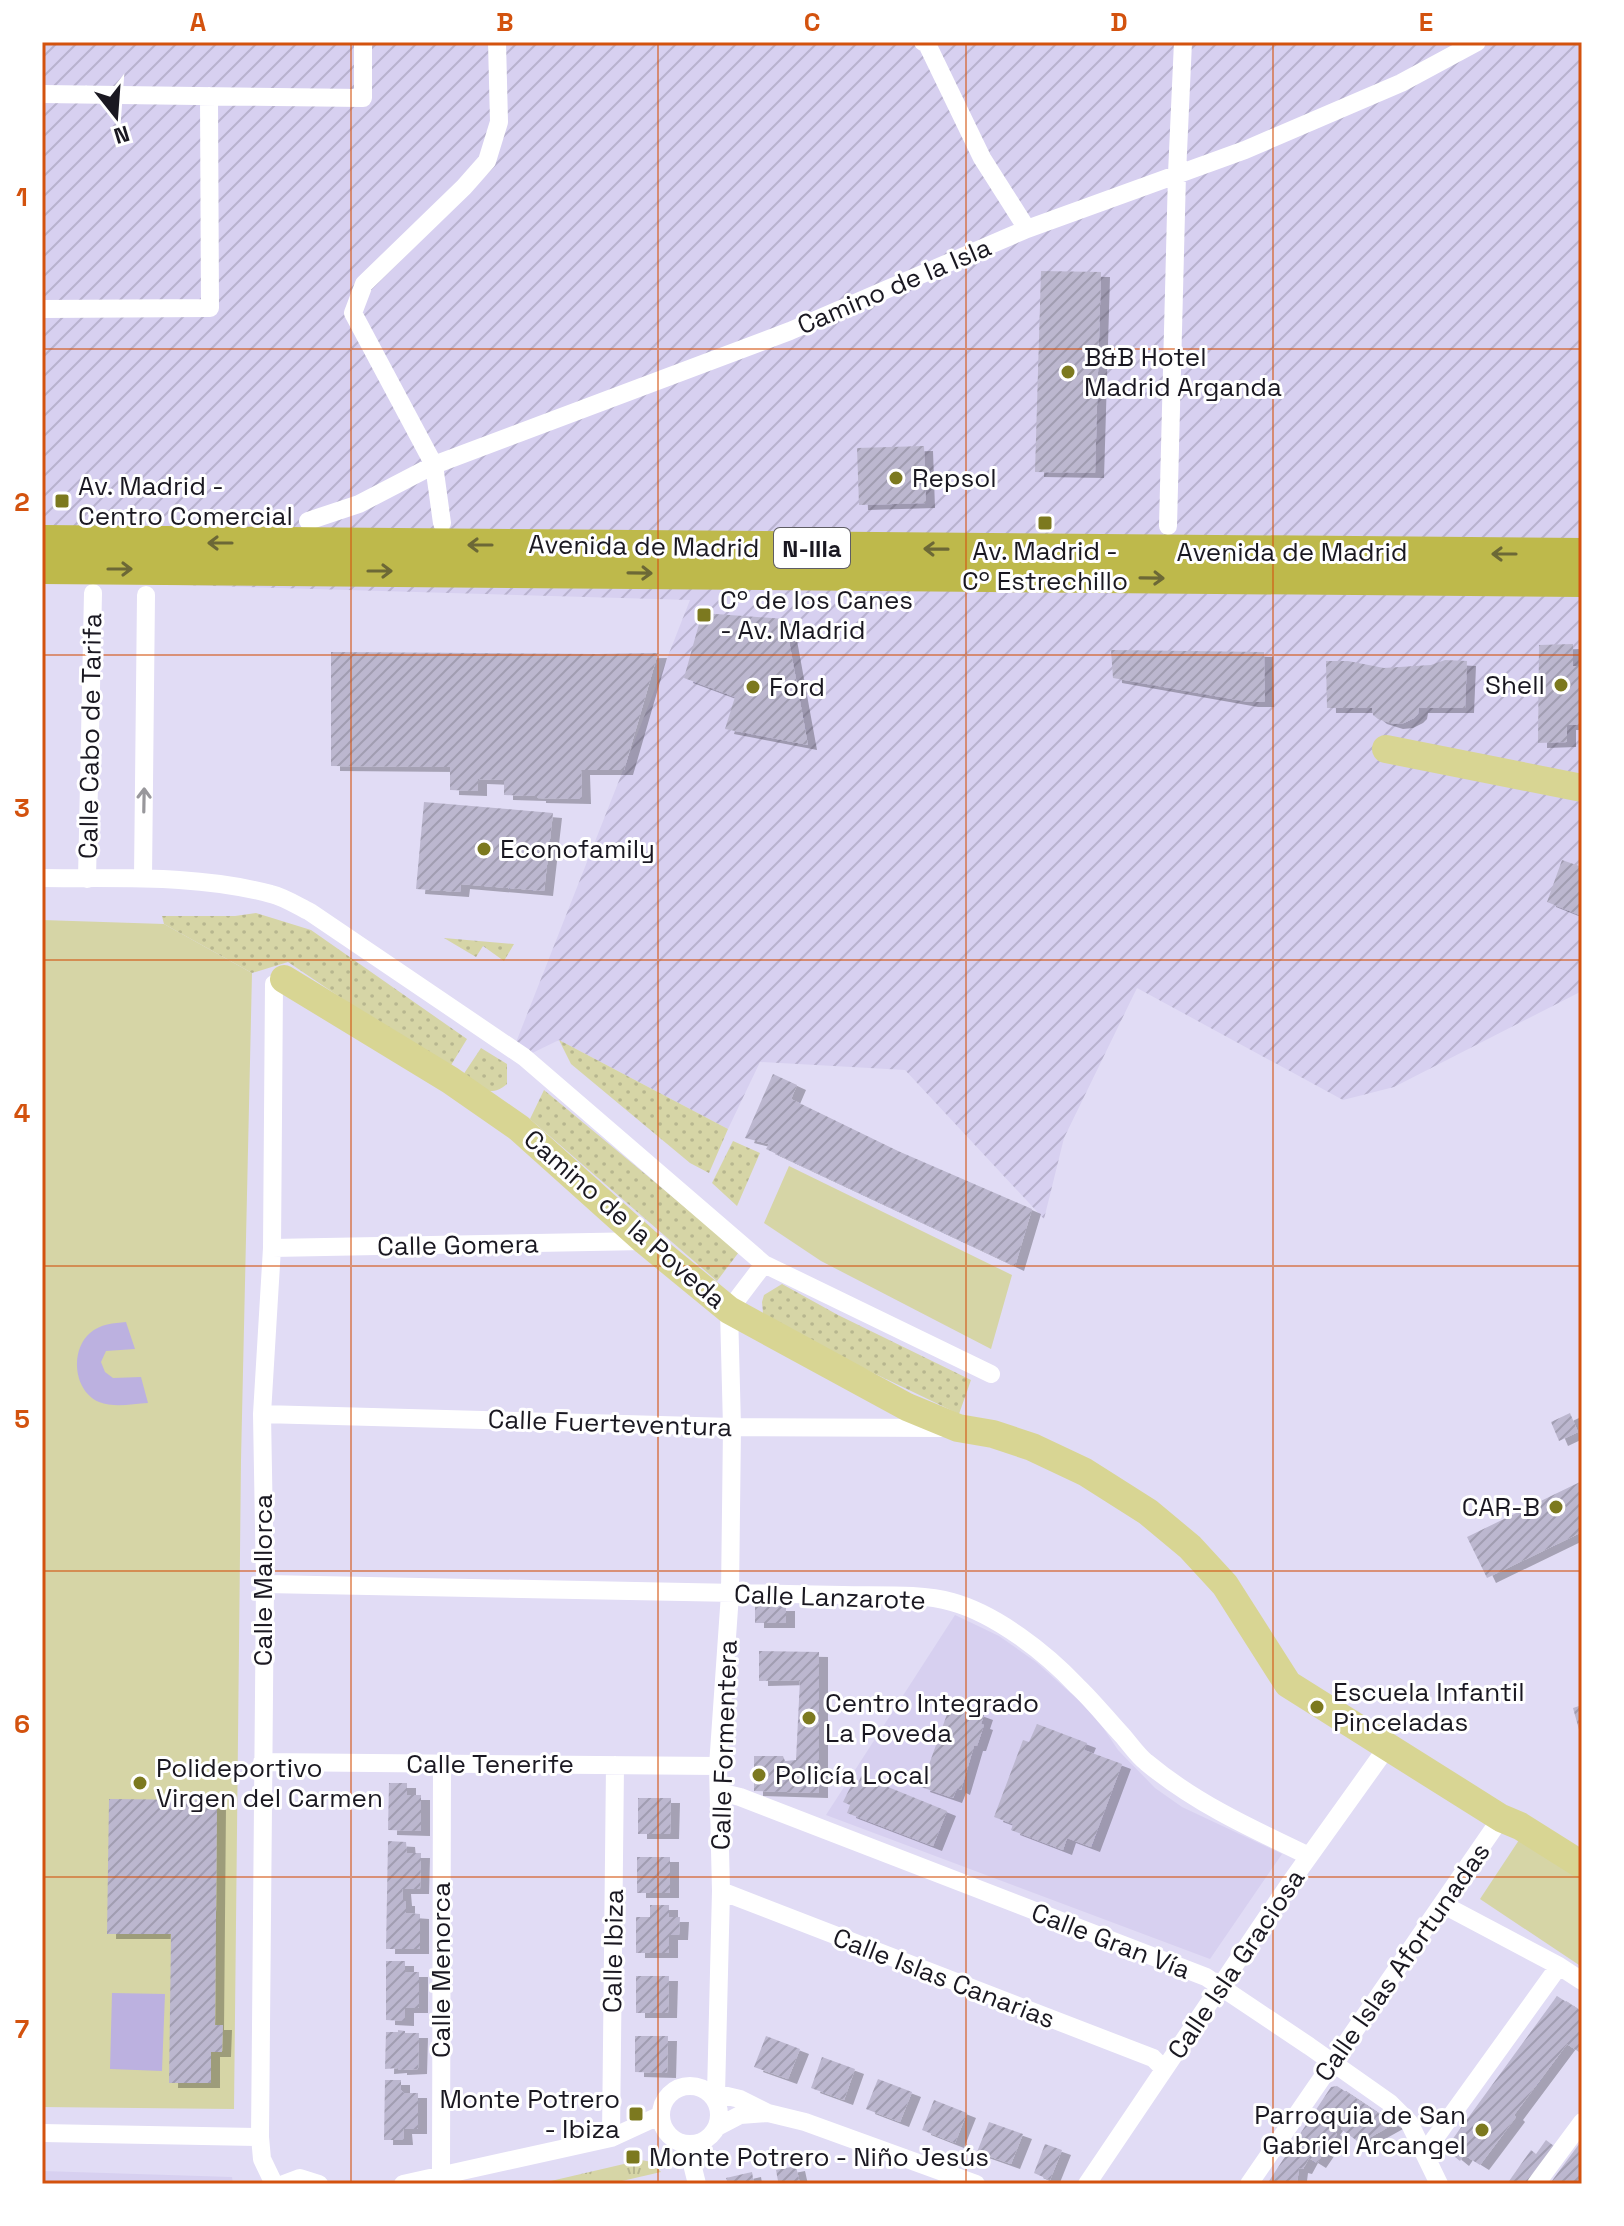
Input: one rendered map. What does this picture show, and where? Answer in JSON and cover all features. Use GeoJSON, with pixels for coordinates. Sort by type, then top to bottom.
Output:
{"type":"FeatureCollection","features":[{"type":"Feature","properties":{"kind":"highway","name":"Avenida de Madrid"},"geometry":{"type":"LineString","coordinates":[[42,541],[1582,554]]}},
{"type":"Feature","properties":{"kind":"highway","name":"Avenida de Madrid"},"geometry":{"type":"LineString","coordinates":[[42,568],[1582,581]]}},
{"type":"Feature","properties":{"kind":"main road"},"geometry":{"type":"LineString","coordinates":[[1386,749],[1582,788]]}},
{"type":"Feature","properties":{"kind":"main road","name":"Camino de la Poveda"},"geometry":{"type":"LineString","coordinates":[[284,979],[450,1080],[519,1128],[645,1241],[729,1310],[907,1407],[958,1428],[993,1434],[1032,1447],[1085,1472],[1148,1512],[1190,1547],[1225,1585],[1288,1684],[1501,1818],[1520,1826],[1582,1865]]}},
{"type":"Feature","properties":{"kind":"street"},"geometry":{"type":"LineString","coordinates":[[42,94],[363,98],[363,42]]}},
{"type":"Feature","properties":{"kind":"street"},"geometry":{"type":"LineString","coordinates":[[442,523],[434,465],[353,313],[364,284],[487,161],[499,122],[497,42]]}},
{"type":"Feature","properties":{"kind":"street"},"geometry":{"type":"LineString","coordinates":[[1168,526],[1183,42]]}},
{"type":"Feature","properties":{"kind":"street","name":"Camino de la Isla"},"geometry":{"type":"LineString","coordinates":[[308,521],[359,504],[434,465],[790,331],[1027,229],[1245,150],[1387,89],[1477,42]]}},
{"type":"Feature","properties":{"kind":"street"},"geometry":{"type":"LineString","coordinates":[[925,43],[982,158],[1027,229]]}},
{"type":"Feature","properties":{"kind":"street"},"geometry":{"type":"LineString","coordinates":[[42,309],[210,308],[209,96]]}},
{"type":"Feature","properties":{"kind":"street","name":"Calle Cabo de Tarifa"},"geometry":{"type":"LineString","coordinates":[[87,879],[93,593]]}},
{"type":"Feature","properties":{"kind":"street","name":"Calle Cabo de Tarifa"},"geometry":{"type":"LineString","coordinates":[[143,878],[146,595]]}},
{"type":"Feature","properties":{"kind":"street"},"geometry":{"type":"LineString","coordinates":[[42,878],[143,878],[244,888],[274,894],[310,912],[524,1057],[764,1264],[991,1374]]}},
{"type":"Feature","properties":{"kind":"street","name":"Calle Mallorca"},"geometry":{"type":"LineString","coordinates":[[274,2184],[262,2159],[260,2137],[265,1584],[262,1414],[272,1248],[274,984],[284,979]]}},
{"type":"Feature","properties":{"kind":"street","name":"Calle Gomera"},"geometry":{"type":"LineString","coordinates":[[272,1248],[645,1241]]}},
{"type":"Feature","properties":{"kind":"street"},"geometry":{"type":"LineString","coordinates":[[729,1310],[764,1264]]}},
{"type":"Feature","properties":{"kind":"street","name":"Calle Formentera"},"geometry":{"type":"LineString","coordinates":[[711,2092],[718,2074],[721,1891],[718,1766],[730,1594],[732,1427],[729,1310]]}},
{"type":"Feature","properties":{"kind":"street","name":"Calle Fuerteventura"},"geometry":{"type":"LineString","coordinates":[[262,1414],[732,1427],[958,1428]]}},
{"type":"Feature","properties":{"kind":"street","name":"Calle Lanzarote"},"geometry":{"type":"LineString","coordinates":[[265,1584],[952,1601],[1013,1633],[1056,1665],[1143,1760],[1187,1793],[1234,1820],[1309,1856]]}},
{"type":"Feature","properties":{"kind":"street","name":"Calle Isla Graciosa"},"geometry":{"type":"LineString","coordinates":[[1087,2184],[1309,1856],[1388,1746]]}},
{"type":"Feature","properties":{"kind":"street","name":"Calle Tenerife"},"geometry":{"type":"LineString","coordinates":[[262,1762],[718,1766]]}},
{"type":"Feature","properties":{"kind":"street","name":"Calle Menorca"},"geometry":{"type":"LineString","coordinates":[[441,2175],[442,1764]]}},
{"type":"Feature","properties":{"kind":"street","name":"Calle Ibiza"},"geometry":{"type":"LineString","coordinates":[[611,2138],[615,1765]]}},
{"type":"Feature","properties":{"kind":"street","name":"Calle Gran Vía"},"geometry":{"type":"LineString","coordinates":[[719,1792],[740,1797],[1206,1977],[1390,2103],[1409,2122],[1439,2184]]}},
{"type":"Feature","properties":{"kind":"street","name":"Calle Islas Afortunadas"},"geometry":{"type":"LineString","coordinates":[[1249,2184],[1501,1818]]}},
{"type":"Feature","properties":{"kind":"street","name":"Calle Islas Canarias"},"geometry":{"type":"LineString","coordinates":[[721,1891],[1153,2058],[1164,2069]]}},
{"type":"Feature","properties":{"kind":"street"},"geometry":{"type":"LineString","coordinates":[[1442,1904],[1582,1981]]}},
{"type":"Feature","properties":{"kind":"street"},"geometry":{"type":"LineString","coordinates":[[1425,2152],[1559,1966]]}},
{"type":"Feature","properties":{"kind":"street"},"geometry":{"type":"LineString","coordinates":[[697,2184],[679,2141],[665,2131],[661,2115],[664,2102],[673,2091],[686,2086],[740,2099],[768,2113],[805,2122],[976,2184]]}},
{"type":"Feature","properties":{"kind":"street"},"geometry":{"type":"LineString","coordinates":[[711,2092],[718,2107],[717,2127]]}},
{"type":"Feature","properties":{"kind":"street"},"geometry":{"type":"LineString","coordinates":[[403,2184],[611,2138],[656,2135],[696,2144],[705,2140],[717,2127],[740,2115],[768,2113]]}},
{"type":"Feature","properties":{"kind":"street"},"geometry":{"type":"LineString","coordinates":[[611,2138],[661,2115]]}},
{"type":"Feature","properties":{"kind":"street"},"geometry":{"type":"LineString","coordinates":[[1536,2184],[1582,2122]]}},
{"type":"Feature","properties":{"kind":"street"},"geometry":{"type":"LineString","coordinates":[[42,2133],[260,2137]]}},
{"type":"Feature","properties":{"kind":"street"},"geometry":{"type":"LineString","coordinates":[[284,2184],[300,2178],[319,2184]]}},
{"type":"Feature","properties":{"kind":"shaded area"},"geometry":{"type":"Polygon","coordinates":[[[42,42],[1582,42],[1582,991],[1394,1087],[1343,1100],[1137,988],[1064,1138],[1044,1219],[905,1070],[760,1062],[728,1129],[559,1040],[524,1057],[513,1050],[690,600],[42,581],[42,42]]]}},
{"type":"Feature","properties":{"kind":"shaded area"},"geometry":{"type":"Polygon","coordinates":[[[126,1322],[135,1349],[106,1351],[101,1362],[105,1372],[113,1378],[141,1377],[148,1403],[105,1404],[90,1397],[79,1380],[79,1349],[94,1330],[107,1324],[126,1322]]]}},
{"type":"Feature","properties":{"kind":"shaded area"},"geometry":{"type":"Polygon","coordinates":[[[955,1615],[999,1636],[1036,1662],[1094,1714],[1118,1750],[1155,1788],[1182,1807],[1282,1854],[1210,1959],[826,1815],[955,1615]]]}},
{"type":"Feature","properties":{"kind":"shaded area"},"geometry":{"type":"Polygon","coordinates":[[[112,1993],[165,1994],[162,2071],[110,2069],[112,1993]]]}},
{"type":"Feature","properties":{"kind":"shaded area"},"geometry":{"type":"Polygon","coordinates":[[[42,2171],[232,2177],[233,2184],[42,2184],[42,2171]]]}},
{"type":"Feature","properties":{"kind":"green space"},"geometry":{"type":"Polygon","coordinates":[[[256,913],[311,930],[467,1039],[448,1070],[288,962],[252,973],[164,924],[162,916],[256,913]]]}},
{"type":"Feature","properties":{"kind":"green space"},"geometry":{"type":"Polygon","coordinates":[[[42,920],[164,924],[252,973],[241,1460],[234,2109],[42,2107],[42,920]]]}},
{"type":"Feature","properties":{"kind":"green space"},"geometry":{"type":"Polygon","coordinates":[[[444,938],[514,944],[504,961],[483,946],[476,957],[444,938]]]}},
{"type":"Feature","properties":{"kind":"green space"},"geometry":{"type":"Polygon","coordinates":[[[559,1040],[728,1129],[709,1173],[690,1163],[571,1064],[559,1040]]]}},
{"type":"Feature","properties":{"kind":"green space"},"geometry":{"type":"Polygon","coordinates":[[[481,1048],[507,1064],[507,1084],[495,1091],[484,1090],[461,1078],[481,1048]]]}},
{"type":"Feature","properties":{"kind":"green space"},"geometry":{"type":"Polygon","coordinates":[[[544,1090],[739,1252],[717,1281],[530,1119],[544,1090]]]}},
{"type":"Feature","properties":{"kind":"green space"},"geometry":{"type":"Polygon","coordinates":[[[733,1141],[760,1153],[737,1206],[712,1183],[733,1141]]]}},
{"type":"Feature","properties":{"kind":"green space"},"geometry":{"type":"Polygon","coordinates":[[[789,1166],[1012,1275],[991,1349],[821,1261],[764,1223],[789,1166]]]}},
{"type":"Feature","properties":{"kind":"green space"},"geometry":{"type":"Polygon","coordinates":[[[782,1284],[971,1380],[959,1414],[813,1344],[763,1313],[764,1295],[782,1284]]]}},
{"type":"Feature","properties":{"kind":"green space"},"geometry":{"type":"Polygon","coordinates":[[[1519,1840],[1582,1880],[1582,1967],[1480,1899],[1519,1840]]]}},
{"type":"Feature","properties":{"kind":"green space"},"geometry":{"type":"Polygon","coordinates":[[[641,2160],[652,2162],[661,2172],[609,2184],[538,2184],[641,2160]]]}},
{"type":"Feature","properties":{"kind":"building","name":"B&B Hotel Madrid Arganda"},"geometry":{"type":"Polygon","coordinates":[[[1041,271],[1101,272],[1095,473],[1035,472],[1041,271]]]}},
{"type":"Feature","properties":{"kind":"building"},"geometry":{"type":"Polygon","coordinates":[[[924,446],[926,503],[859,505],[857,448],[924,446]]]}},
{"type":"Feature","properties":{"kind":"building","name":"Ford"},"geometry":{"type":"Polygon","coordinates":[[[702,613],[785,619],[808,745],[725,729],[735,697],[684,678],[702,613]]]}},
{"type":"Feature","properties":{"kind":"building"},"geometry":{"type":"Polygon","coordinates":[[[1573,644],[1573,666],[1582,666],[1582,725],[1567,725],[1567,742],[1538,743],[1539,645],[1573,644]]]}},
{"type":"Feature","properties":{"kind":"building"},"geometry":{"type":"Polygon","coordinates":[[[1111,650],[1264,652],[1265,702],[1249,702],[1113,678],[1111,650]]]}},
{"type":"Feature","properties":{"kind":"building"},"geometry":{"type":"Polygon","coordinates":[[[331,652],[658,653],[624,770],[581,770],[582,799],[504,795],[504,780],[478,779],[478,791],[450,790],[450,767],[331,766],[331,652]]]}},
{"type":"Feature","properties":{"kind":"building"},"geometry":{"type":"Polygon","coordinates":[[[1445,660],[1467,661],[1465,708],[1419,708],[1414,718],[1394,724],[1378,719],[1373,715],[1372,708],[1327,708],[1326,661],[1348,661],[1384,668],[1431,665],[1445,660]]]}},
{"type":"Feature","properties":{"kind":"building","name":"Econofamily"},"geometry":{"type":"Polygon","coordinates":[[[424,802],[553,813],[544,891],[461,884],[460,892],[416,889],[424,802]]]}},
{"type":"Feature","properties":{"kind":"building"},"geometry":{"type":"Polygon","coordinates":[[[1562,860],[1582,867],[1582,916],[1547,902],[1562,860]]]}},
{"type":"Feature","properties":{"kind":"building"},"geometry":{"type":"Polygon","coordinates":[[[773,1074],[797,1085],[791,1099],[898,1151],[1032,1209],[1015,1266],[766,1149],[769,1144],[745,1138],[773,1074]]]}},
{"type":"Feature","properties":{"kind":"building"},"geometry":{"type":"Polygon","coordinates":[[[1570,1413],[1578,1432],[1559,1441],[1551,1422],[1570,1413]]]}},
{"type":"Feature","properties":{"kind":"building","name":"CAR-B"},"geometry":{"type":"Polygon","coordinates":[[[1582,1481],[1582,1532],[1487,1578],[1467,1537],[1582,1481]]]}},
{"type":"Feature","properties":{"kind":"building"},"geometry":{"type":"Polygon","coordinates":[[[755,1606],[786,1606],[786,1623],[755,1623],[755,1606]]]}},
{"type":"Feature","properties":{"kind":"building","name":"Centro Integrado La Poveda"},"geometry":{"type":"Polygon","coordinates":[[[759,1651],[819,1652],[819,1793],[754,1791],[754,1756],[783,1756],[785,1761],[796,1760],[800,1680],[759,1681],[759,1651]]]}},
{"type":"Feature","properties":{"kind":"building"},"geometry":{"type":"Polygon","coordinates":[[[951,1703],[984,1715],[981,1724],[984,1725],[977,1746],[974,1746],[961,1790],[957,1788],[953,1798],[921,1787],[951,1703]]]}},
{"type":"Feature","properties":{"kind":"building"},"geometry":{"type":"Polygon","coordinates":[[[1582,1705],[1582,1737],[1581,1737],[1573,1708],[1582,1705]]]}},
{"type":"Feature","properties":{"kind":"building"},"geometry":{"type":"Polygon","coordinates":[[[1037,1724],[1087,1743],[1084,1750],[1122,1764],[1091,1847],[1067,1838],[1063,1850],[1011,1830],[1013,1824],[994,1817],[1023,1740],[1029,1742],[1037,1724]]]}},
{"type":"Feature","properties":{"kind":"building"},"geometry":{"type":"Polygon","coordinates":[[[861,1776],[947,1811],[933,1846],[847,1813],[850,1805],[843,1802],[853,1782],[858,1784],[861,1776]]]}},
{"type":"Feature","properties":{"kind":"building"},"geometry":{"type":"Polygon","coordinates":[[[389,1783],[407,1783],[407,1795],[421,1795],[421,1831],[388,1830],[389,1783]]]}},
{"type":"Feature","properties":{"kind":"building"},"geometry":{"type":"Polygon","coordinates":[[[638,1798],[671,1798],[670,1834],[638,1834],[638,1798]]]}},
{"type":"Feature","properties":{"kind":"building"},"geometry":{"type":"Polygon","coordinates":[[[109,1799],[217,1800],[215,2025],[223,2025],[222,2052],[211,2052],[211,2083],[169,2083],[171,1934],[107,1934],[109,1799]]]}},
{"type":"Feature","properties":{"kind":"building"},"geometry":{"type":"Polygon","coordinates":[[[388,1841],[406,1842],[407,1853],[421,1853],[420,1889],[402,1889],[406,1913],[420,1914],[420,1949],[386,1949],[388,1841]]]}},
{"type":"Feature","properties":{"kind":"building"},"geometry":{"type":"Polygon","coordinates":[[[637,1857],[670,1857],[670,1893],[637,1893],[637,1857]]]}},
{"type":"Feature","properties":{"kind":"building"},"geometry":{"type":"Polygon","coordinates":[[[650,1905],[669,1905],[669,1917],[680,1917],[679,1935],[669,1935],[669,1953],[636,1953],[636,1917],[650,1917],[650,1905]]]}},
{"type":"Feature","properties":{"kind":"building"},"geometry":{"type":"Polygon","coordinates":[[[386,1961],[405,1961],[405,1972],[419,1972],[419,2008],[405,2008],[405,2021],[386,2020],[386,1961]]]}},
{"type":"Feature","properties":{"kind":"building"},"geometry":{"type":"Polygon","coordinates":[[[636,1976],[669,1976],[668,2013],[636,2013],[636,1976]]]}},
{"type":"Feature","properties":{"kind":"building"},"geometry":{"type":"Polygon","coordinates":[[[1557,1996],[1582,2012],[1582,2054],[1567,2044],[1480,2165],[1464,2155],[1460,2161],[1449,2152],[1453,2147],[1449,2144],[1557,1996]]]}},
{"type":"Feature","properties":{"kind":"building"},"geometry":{"type":"Polygon","coordinates":[[[386,2032],[419,2033],[418,2069],[385,2069],[386,2032]]]}},
{"type":"Feature","properties":{"kind":"building"},"geometry":{"type":"Polygon","coordinates":[[[635,2036],[668,2036],[667,2073],[635,2072],[635,2036]]]}},
{"type":"Feature","properties":{"kind":"building"},"geometry":{"type":"Polygon","coordinates":[[[766,2036],[800,2049],[788,2079],[754,2067],[766,2036]]]}},
{"type":"Feature","properties":{"kind":"building"},"geometry":{"type":"Polygon","coordinates":[[[822,2057],[855,2069],[844,2100],[811,2088],[822,2057]]]}},
{"type":"Feature","properties":{"kind":"building"},"geometry":{"type":"Polygon","coordinates":[[[878,2079],[912,2092],[900,2122],[866,2109],[878,2079]]]}},
{"type":"Feature","properties":{"kind":"building"},"geometry":{"type":"Polygon","coordinates":[[[385,2080],[401,2080],[404,2093],[418,2093],[418,2129],[403,2129],[404,2140],[384,2140],[385,2080]]]}},
{"type":"Feature","properties":{"kind":"building"},"geometry":{"type":"Polygon","coordinates":[[[1337,2086],[1394,2124],[1360,2143],[1341,2129],[1343,2126],[1337,2122],[1331,2130],[1337,2134],[1317,2163],[1309,2158],[1303,2169],[1299,2168],[1297,2184],[1267,2184],[1331,2087],[1337,2086]]]}},
{"type":"Feature","properties":{"kind":"building"},"geometry":{"type":"Polygon","coordinates":[[[934,2100],[967,2113],[955,2143],[922,2130],[934,2100]]]}},
{"type":"Feature","properties":{"kind":"building"},"geometry":{"type":"Polygon","coordinates":[[[989,2122],[1023,2134],[1011,2164],[977,2152],[989,2122]]]}},
{"type":"Feature","properties":{"kind":"building"},"geometry":{"type":"Polygon","coordinates":[[[1546,2140],[1554,2146],[1526,2184],[1507,2184],[1531,2150],[1536,2154],[1546,2140]]]}},
{"type":"Feature","properties":{"kind":"building"},"geometry":{"type":"Polygon","coordinates":[[[1582,2140],[1582,2184],[1550,2184],[1554,2178],[1582,2140]]]}},
{"type":"Feature","properties":{"kind":"building"},"geometry":{"type":"Polygon","coordinates":[[[1045,2144],[1062,2150],[1050,2180],[1034,2173],[1045,2144]]]}},
{"type":"Feature","properties":{"kind":"building"},"geometry":{"type":"Polygon","coordinates":[[[796,2166],[800,2184],[771,2184],[778,2181],[776,2170],[796,2166]]]}},
{"type":"Feature","properties":{"kind":"building"},"geometry":{"type":"Polygon","coordinates":[[[752,2172],[754,2184],[728,2184],[726,2178],[752,2172]]]}},
{"type":"Feature","properties":{"kind":"place","name":"B&B Hotel Madrid Arganda"},"geometry":{"type":"Point","coordinates":[1068,372]}},
{"type":"Feature","properties":{"kind":"place","name":"Repsol"},"geometry":{"type":"Point","coordinates":[896,478]}},
{"type":"Feature","properties":{"kind":"place","name":"Av. Madrid - Centro Comercial"},"geometry":{"type":"Point","coordinates":[62,501]}},
{"type":"Feature","properties":{"kind":"place","name":"Av. Madrid - Cº Estrechillo"},"geometry":{"type":"Point","coordinates":[1045,523]}},
{"type":"Feature","properties":{"kind":"place","name":"Cº de los Canes - Av. Madrid"},"geometry":{"type":"Point","coordinates":[704,615]}},
{"type":"Feature","properties":{"kind":"place","name":"Shell"},"geometry":{"type":"Point","coordinates":[1561,685]}},
{"type":"Feature","properties":{"kind":"place","name":"Ford"},"geometry":{"type":"Point","coordinates":[753,687]}},
{"type":"Feature","properties":{"kind":"place","name":"Econofamily"},"geometry":{"type":"Point","coordinates":[484,849]}},
{"type":"Feature","properties":{"kind":"place","name":"CAR-B"},"geometry":{"type":"Point","coordinates":[1556,1507]}},
{"type":"Feature","properties":{"kind":"place","name":"Escuela Infantil Pinceladas"},"geometry":{"type":"Point","coordinates":[1317,1707]}},
{"type":"Feature","properties":{"kind":"place","name":"Centro Integrado La Poveda"},"geometry":{"type":"Point","coordinates":[809,1718]}},
{"type":"Feature","properties":{"kind":"place","name":"Policía Local"},"geometry":{"type":"Point","coordinates":[759,1775]}},
{"type":"Feature","properties":{"kind":"place","name":"Polideportivo Virgen del Carmen"},"geometry":{"type":"Point","coordinates":[140,1783]}},
{"type":"Feature","properties":{"kind":"place","name":"Monte Potrero - Ibiza"},"geometry":{"type":"Point","coordinates":[636,2114]}},
{"type":"Feature","properties":{"kind":"place","name":"Parroquia de San Gabriel Arcangel"},"geometry":{"type":"Point","coordinates":[1482,2130]}},
{"type":"Feature","properties":{"kind":"place","name":"Monte Potrero - Niño Jesús"},"geometry":{"type":"Point","coordinates":[633,2157]}}]}
